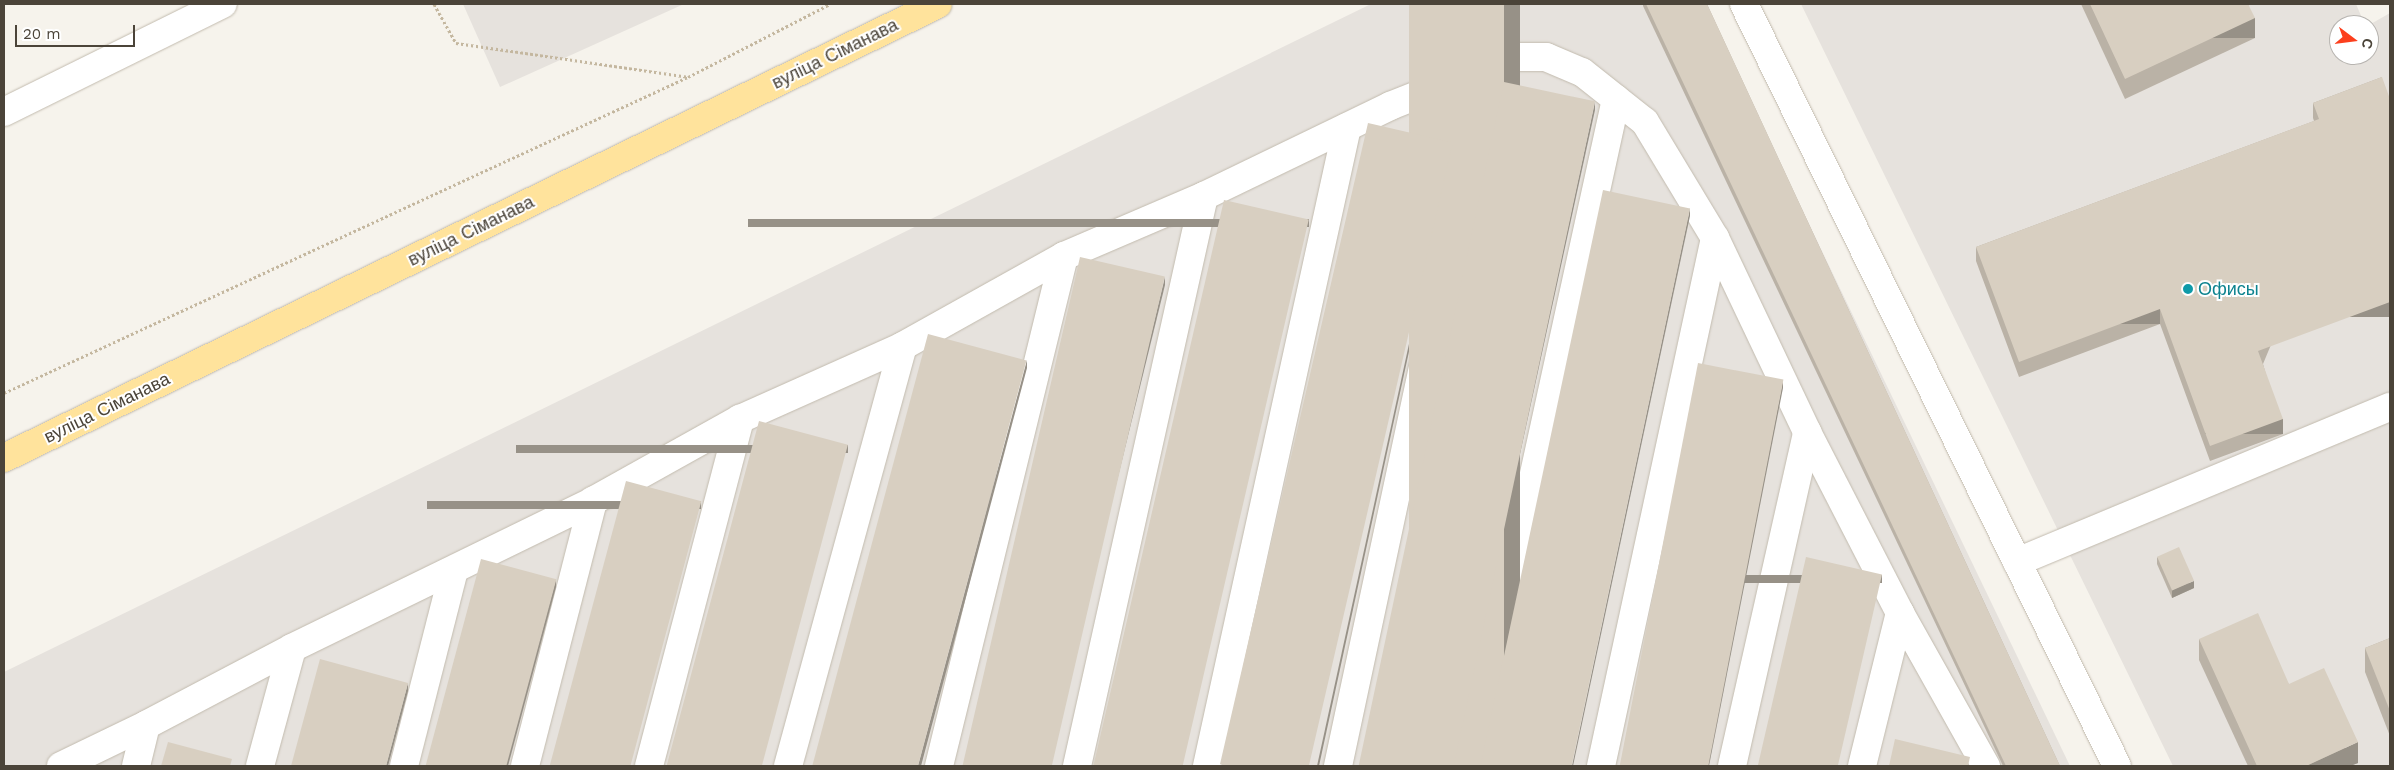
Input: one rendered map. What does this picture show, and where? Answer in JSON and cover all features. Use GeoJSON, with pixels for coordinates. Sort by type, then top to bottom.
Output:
{"type":"FeatureCollection","features":[{"type":"Feature","properties":{"kind":"main road","name":"вуліца Сіманава"},"geometry":{"type":"LineString","coordinates":[[4,458],[938,4]]}},
{"type":"Feature","properties":{"kind":"lane"},"geometry":{"type":"LineString","coordinates":[[4,112],[223,4]]}},
{"type":"Feature","properties":{"kind":"lane"},"geometry":{"type":"LineString","coordinates":[[1744,4],[2117,766]]}},
{"type":"Feature","properties":{"kind":"lane"},"geometry":{"type":"LineString","coordinates":[[61,766],[146,726],[292,648],[593,500],[740,419],[903,346],[1064,256],[1204,196],[1347,127],[1487,67],[1513,57],[1546,57],[1582,72],[1645,122],[1715,238],[1807,432],[1900,613],[1986,766]]}},
{"type":"Feature","properties":{"kind":"lane"},"geometry":{"type":"LineString","coordinates":[[1338,766],[1487,67]]}},
{"type":"Feature","properties":{"kind":"lane"},"geometry":{"type":"LineString","coordinates":[[1470,766],[1616,99]]}},
{"type":"Feature","properties":{"kind":"lane"},"geometry":{"type":"LineString","coordinates":[[1207,766],[1347,127]]}},
{"type":"Feature","properties":{"kind":"lane"},"geometry":{"type":"LineString","coordinates":[[1078,766],[1204,196]]}},
{"type":"Feature","properties":{"kind":"lane"},"geometry":{"type":"LineString","coordinates":[[1601,766],[1715,238]]}},
{"type":"Feature","properties":{"kind":"lane"},"geometry":{"type":"LineString","coordinates":[[939,766],[1064,256]]}},
{"type":"Feature","properties":{"kind":"lane"},"geometry":{"type":"LineString","coordinates":[[788,766],[903,346]]}},
{"type":"Feature","properties":{"kind":"lane"},"geometry":{"type":"LineString","coordinates":[[2017,562],[2390,407]]}},
{"type":"Feature","properties":{"kind":"lane"},"geometry":{"type":"LineString","coordinates":[[649,766],[740,419]]}},
{"type":"Feature","properties":{"kind":"lane"},"geometry":{"type":"LineString","coordinates":[[1732,766],[1807,432]]}},
{"type":"Feature","properties":{"kind":"lane"},"geometry":{"type":"LineString","coordinates":[[524,766],[593,500]]}},
{"type":"Feature","properties":{"kind":"lane"},"geometry":{"type":"LineString","coordinates":[[404,766],[454,570]]}},
{"type":"Feature","properties":{"kind":"lane"},"geometry":{"type":"LineString","coordinates":[[1862,766],[1900,613]]}},
{"type":"Feature","properties":{"kind":"lane"},"geometry":{"type":"LineString","coordinates":[[260,766],[292,648]]}},
{"type":"Feature","properties":{"kind":"lane"},"geometry":{"type":"LineString","coordinates":[[136,766],[146,726]]}},
{"type":"Feature","properties":{"kind":"path"},"geometry":{"type":"LineString","coordinates":[[434,4],[456,43],[688,77]]}},
{"type":"Feature","properties":{"kind":"path"},"geometry":{"type":"LineString","coordinates":[[4,393],[688,77],[830,4]]}},
{"type":"Feature","properties":{"kind":"shaded area"},"geometry":{"type":"Polygon","coordinates":[[[463,4],[684,4],[500,87],[463,4]]]}},
{"type":"Feature","properties":{"kind":"shaded area"},"geometry":{"type":"Polygon","coordinates":[[[1371,4],[1703,4],[2070,766],[4,766],[4,672],[1371,4]]]}},
{"type":"Feature","properties":{"kind":"shaded area"},"geometry":{"type":"Polygon","coordinates":[[[1801,4],[2356,4],[2361,15],[2329,15],[2329,65],[2379,65],[2379,19],[2390,13],[2390,766],[2173,766],[1801,4]]]}},
{"type":"Feature","properties":{"kind":"building"},"geometry":{"type":"Polygon","coordinates":[[[1409,4],[1504,4],[1504,766],[1409,766],[1409,4]]]}},
{"type":"Feature","properties":{"kind":"building"},"geometry":{"type":"Polygon","coordinates":[[[1646,4],[1707,4],[2060,766],[2006,766],[1646,4]]]}},
{"type":"Feature","properties":{"kind":"building"},"geometry":{"type":"Polygon","coordinates":[[[2090,4],[2248,4],[2255,18],[2125,79],[2090,4]]]}},
{"type":"Feature","properties":{"kind":"building","name":"Офисы"},"geometry":{"type":"Polygon","coordinates":[[[2382,77],[2390,99],[2390,302],[2258,351],[2283,419],[2210,446],[2160,309],[2019,362],[1976,247],[2319,119],[2313,103],[2382,77]]]}},
{"type":"Feature","properties":{"kind":"building"},"geometry":{"type":"Polygon","coordinates":[[[1504,82],[1595,101],[1454,766],[1359,766],[1504,82]]]}},
{"type":"Feature","properties":{"kind":"building"},"geometry":{"type":"Polygon","coordinates":[[[1368,123],[1453,143],[1309,766],[1228,766],[1220,764],[1368,123]]]}},
{"type":"Feature","properties":{"kind":"building"},"geometry":{"type":"Polygon","coordinates":[[[1603,190],[1690,209],[1572,766],[1481,766],[1603,190]]]}},
{"type":"Feature","properties":{"kind":"building"},"geometry":{"type":"Polygon","coordinates":[[[1224,200],[1309,220],[1183,766],[1093,766],[1224,200]]]}},
{"type":"Feature","properties":{"kind":"building"},"geometry":{"type":"Polygon","coordinates":[[[1080,257],[1165,277],[1052,766],[962,766],[1080,257]]]}},
{"type":"Feature","properties":{"kind":"building"},"geometry":{"type":"Polygon","coordinates":[[[928,334],[1027,360],[918,766],[812,766],[928,334]]]}},
{"type":"Feature","properties":{"kind":"building"},"geometry":{"type":"Polygon","coordinates":[[[1698,363],[1783,380],[1708,766],[1620,766],[1698,363]]]}},
{"type":"Feature","properties":{"kind":"building"},"geometry":{"type":"Polygon","coordinates":[[[759,421],[848,445],[762,766],[667,766],[759,421]]]}},
{"type":"Feature","properties":{"kind":"building"},"geometry":{"type":"Polygon","coordinates":[[[626,481],[701,501],[630,766],[550,766],[626,481]]]}},
{"type":"Feature","properties":{"kind":"building"},"geometry":{"type":"Polygon","coordinates":[[[2179,547],[2194,581],[2172,591],[2157,557],[2179,547]]]}},
{"type":"Feature","properties":{"kind":"building"},"geometry":{"type":"Polygon","coordinates":[[[1806,557],[1882,575],[1838,766],[1758,766],[1806,557]]]}},
{"type":"Feature","properties":{"kind":"building"},"geometry":{"type":"Polygon","coordinates":[[[481,559],[556,579],[506,766],[426,766],[481,559]]]}},
{"type":"Feature","properties":{"kind":"building"},"geometry":{"type":"Polygon","coordinates":[[[2258,613],[2289,684],[2324,668],[2358,742],[2306,766],[2257,766],[2199,639],[2258,613]]]}},
{"type":"Feature","properties":{"kind":"building"},"geometry":{"type":"Polygon","coordinates":[[[2390,638],[2390,711],[2365,648],[2390,638]]]}},
{"type":"Feature","properties":{"kind":"building"},"geometry":{"type":"Polygon","coordinates":[[[320,659],[408,683],[386,766],[291,766],[320,659]]]}},
{"type":"Feature","properties":{"kind":"building"},"geometry":{"type":"Polygon","coordinates":[[[1895,739],[1970,757],[1968,766],[1889,766],[1895,739]]]}},
{"type":"Feature","properties":{"kind":"building"},"geometry":{"type":"Polygon","coordinates":[[[168,742],[232,759],[230,766],[161,766],[168,742]]]}},
{"type":"Feature","properties":{"kind":"place","name":"Офисы"},"geometry":{"type":"Point","coordinates":[2188,289]}}]}
